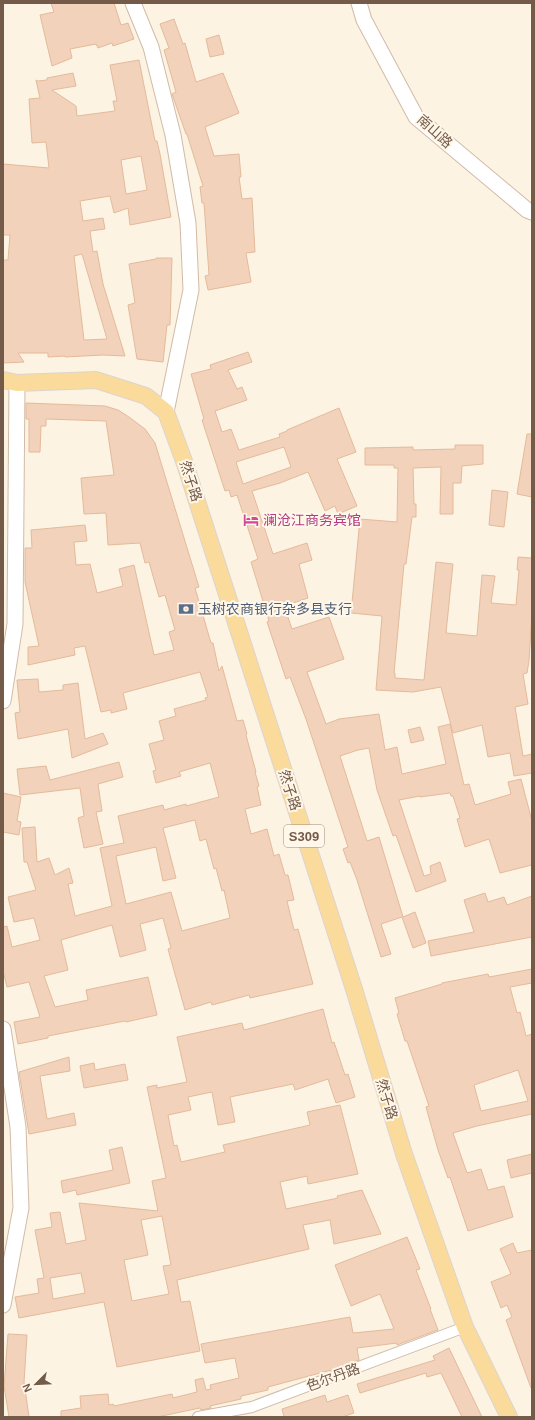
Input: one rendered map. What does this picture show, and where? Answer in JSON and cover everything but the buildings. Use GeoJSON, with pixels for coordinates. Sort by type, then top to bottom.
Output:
{"type":"FeatureCollection","features":[{"type":"Feature","properties":{"kind":"main road"},"geometry":{"type":"LineString","coordinates":[[10,381],[96,380],[146,396],[166,412]]}},
{"type":"Feature","properties":{"kind":"main road","name":"然子路"},"geometry":{"type":"LineString","coordinates":[[166,412],[185,464],[354,989],[404,1154],[465,1328],[509,1417]]}},
{"type":"Feature","properties":{"kind":"street"},"geometry":{"type":"LineString","coordinates":[[133,3],[151,47],[173,135],[188,223],[191,290],[166,412]]}},
{"type":"Feature","properties":{"kind":"street","name":"南山路"},"geometry":{"type":"LineString","coordinates":[[359,3],[364,20],[416,117],[527,210],[532,212]]}},
{"type":"Feature","properties":{"kind":"street"},"geometry":{"type":"LineString","coordinates":[[3,701],[15,624],[10,381]]}},
{"type":"Feature","properties":{"kind":"street"},"geometry":{"type":"LineString","coordinates":[[3,1029],[18,1127],[21,1208],[3,1305]]}},
{"type":"Feature","properties":{"kind":"street","name":"色尔丹路"},"geometry":{"type":"LineString","coordinates":[[198,1417],[252,1407],[465,1328]]}},
{"type":"Feature","properties":{"kind":"place","name":"澜沧江商务宾馆"},"geometry":{"type":"Point","coordinates":[251,520]}},
{"type":"Feature","properties":{"kind":"place","name":"玉树农商银行杂多县支行"},"geometry":{"type":"Point","coordinates":[186,609]}}]}
